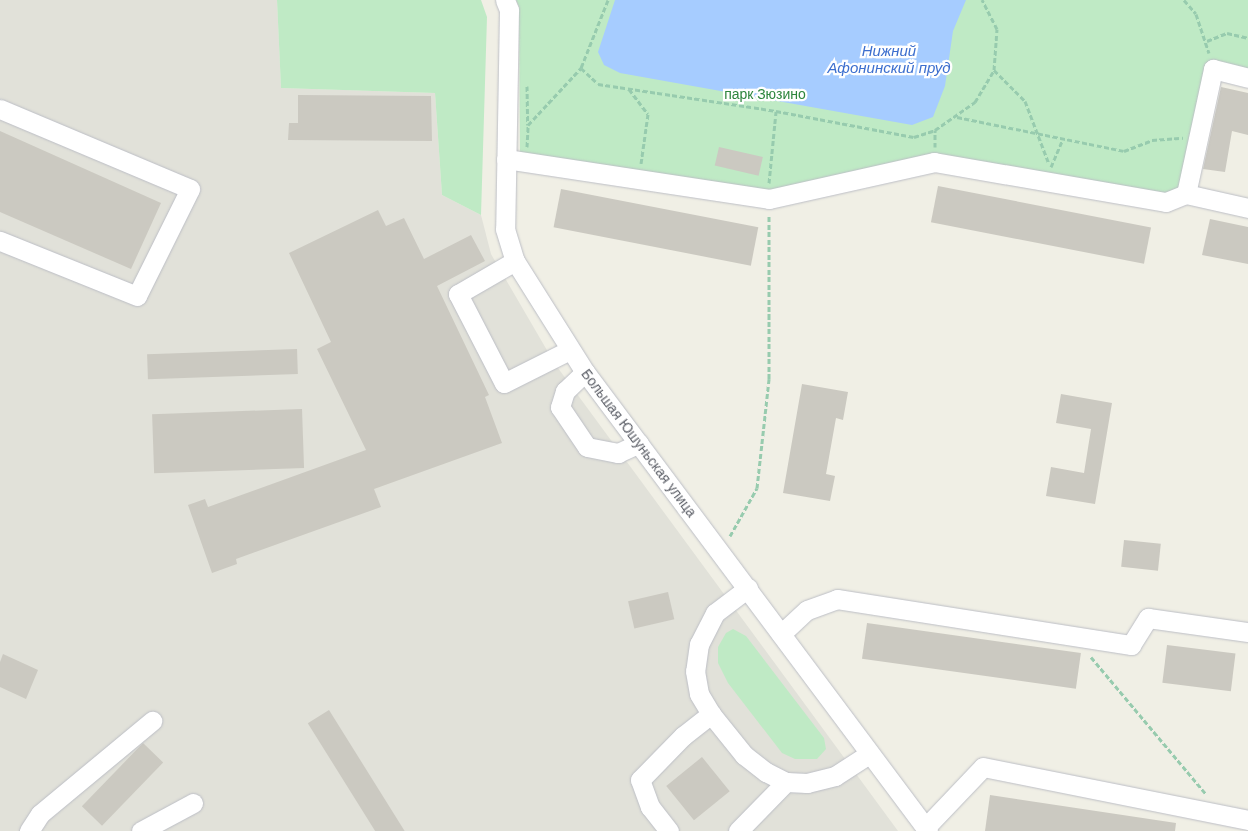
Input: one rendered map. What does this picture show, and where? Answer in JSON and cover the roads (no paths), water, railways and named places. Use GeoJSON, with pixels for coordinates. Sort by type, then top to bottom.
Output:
{"type":"FeatureCollection","features":[{"type":"Feature","properties":{"kind":"street","name":"Большая Юшуньская улица"},"geometry":{"type":"LineString","coordinates":[[505,0],[509,10],[505,229],[515,261],[585,372],[927,829]]}},
{"type":"Feature","properties":{"kind":"street"},"geometry":{"type":"LineString","coordinates":[[1186,194],[1205,67],[1248,78]]}},
{"type":"Feature","properties":{"kind":"street"},"geometry":{"type":"LineString","coordinates":[[0,108],[190,188],[137,296],[0,241]]}},
{"type":"Feature","properties":{"kind":"street"},"geometry":{"type":"LineString","coordinates":[[506,159],[770,198],[934,162],[1166,202],[1186,194],[1248,208]]}},
{"type":"Feature","properties":{"kind":"street"},"geometry":{"type":"LineString","coordinates":[[515,261],[458,294],[504,383],[570,350]]}},
{"type":"Feature","properties":{"kind":"street"},"geometry":{"type":"LineString","coordinates":[[585,372],[565,391],[560,407],[587,447],[618,453],[639,444]]}},
{"type":"Feature","properties":{"kind":"street"},"geometry":{"type":"LineString","coordinates":[[748,588],[715,612],[699,644],[695,671],[698,686],[711,714],[744,755],[766,772],[786,782],[807,783],[835,776],[869,754]]}},
{"type":"Feature","properties":{"kind":"street"},"geometry":{"type":"LineString","coordinates":[[781,634],[807,610],[837,599],[1076,639],[1131,645],[1148,618],[1248,632]]}},
{"type":"Feature","properties":{"kind":"street"},"geometry":{"type":"LineString","coordinates":[[669,831],[650,807],[640,780],[683,736],[711,714]]}},
{"type":"Feature","properties":{"kind":"street"},"geometry":{"type":"LineString","coordinates":[[29,831],[40,814],[152,722]]}},
{"type":"Feature","properties":{"kind":"street"},"geometry":{"type":"LineString","coordinates":[[927,829],[983,767],[1248,820]]}},
{"type":"Feature","properties":{"kind":"street"},"geometry":{"type":"LineString","coordinates":[[738,831],[786,782]]}},
{"type":"Feature","properties":{"kind":"street"},"geometry":{"type":"LineString","coordinates":[[141,831],[193,803]]}},
{"type":"Feature","properties":{"kind":"water","name":"Нижний Афонинский пруд"},"geometry":{"type":"Polygon","coordinates":[[[615,0],[966,0],[953,31],[945,86],[933,117],[912,125],[620,73],[604,65],[598,52],[615,0]]]}},
{"type":"Feature","properties":{"kind":"park label","name":"парк Зюзино"},"geometry":{"type":"Point","coordinates":[765,94]}}]}
